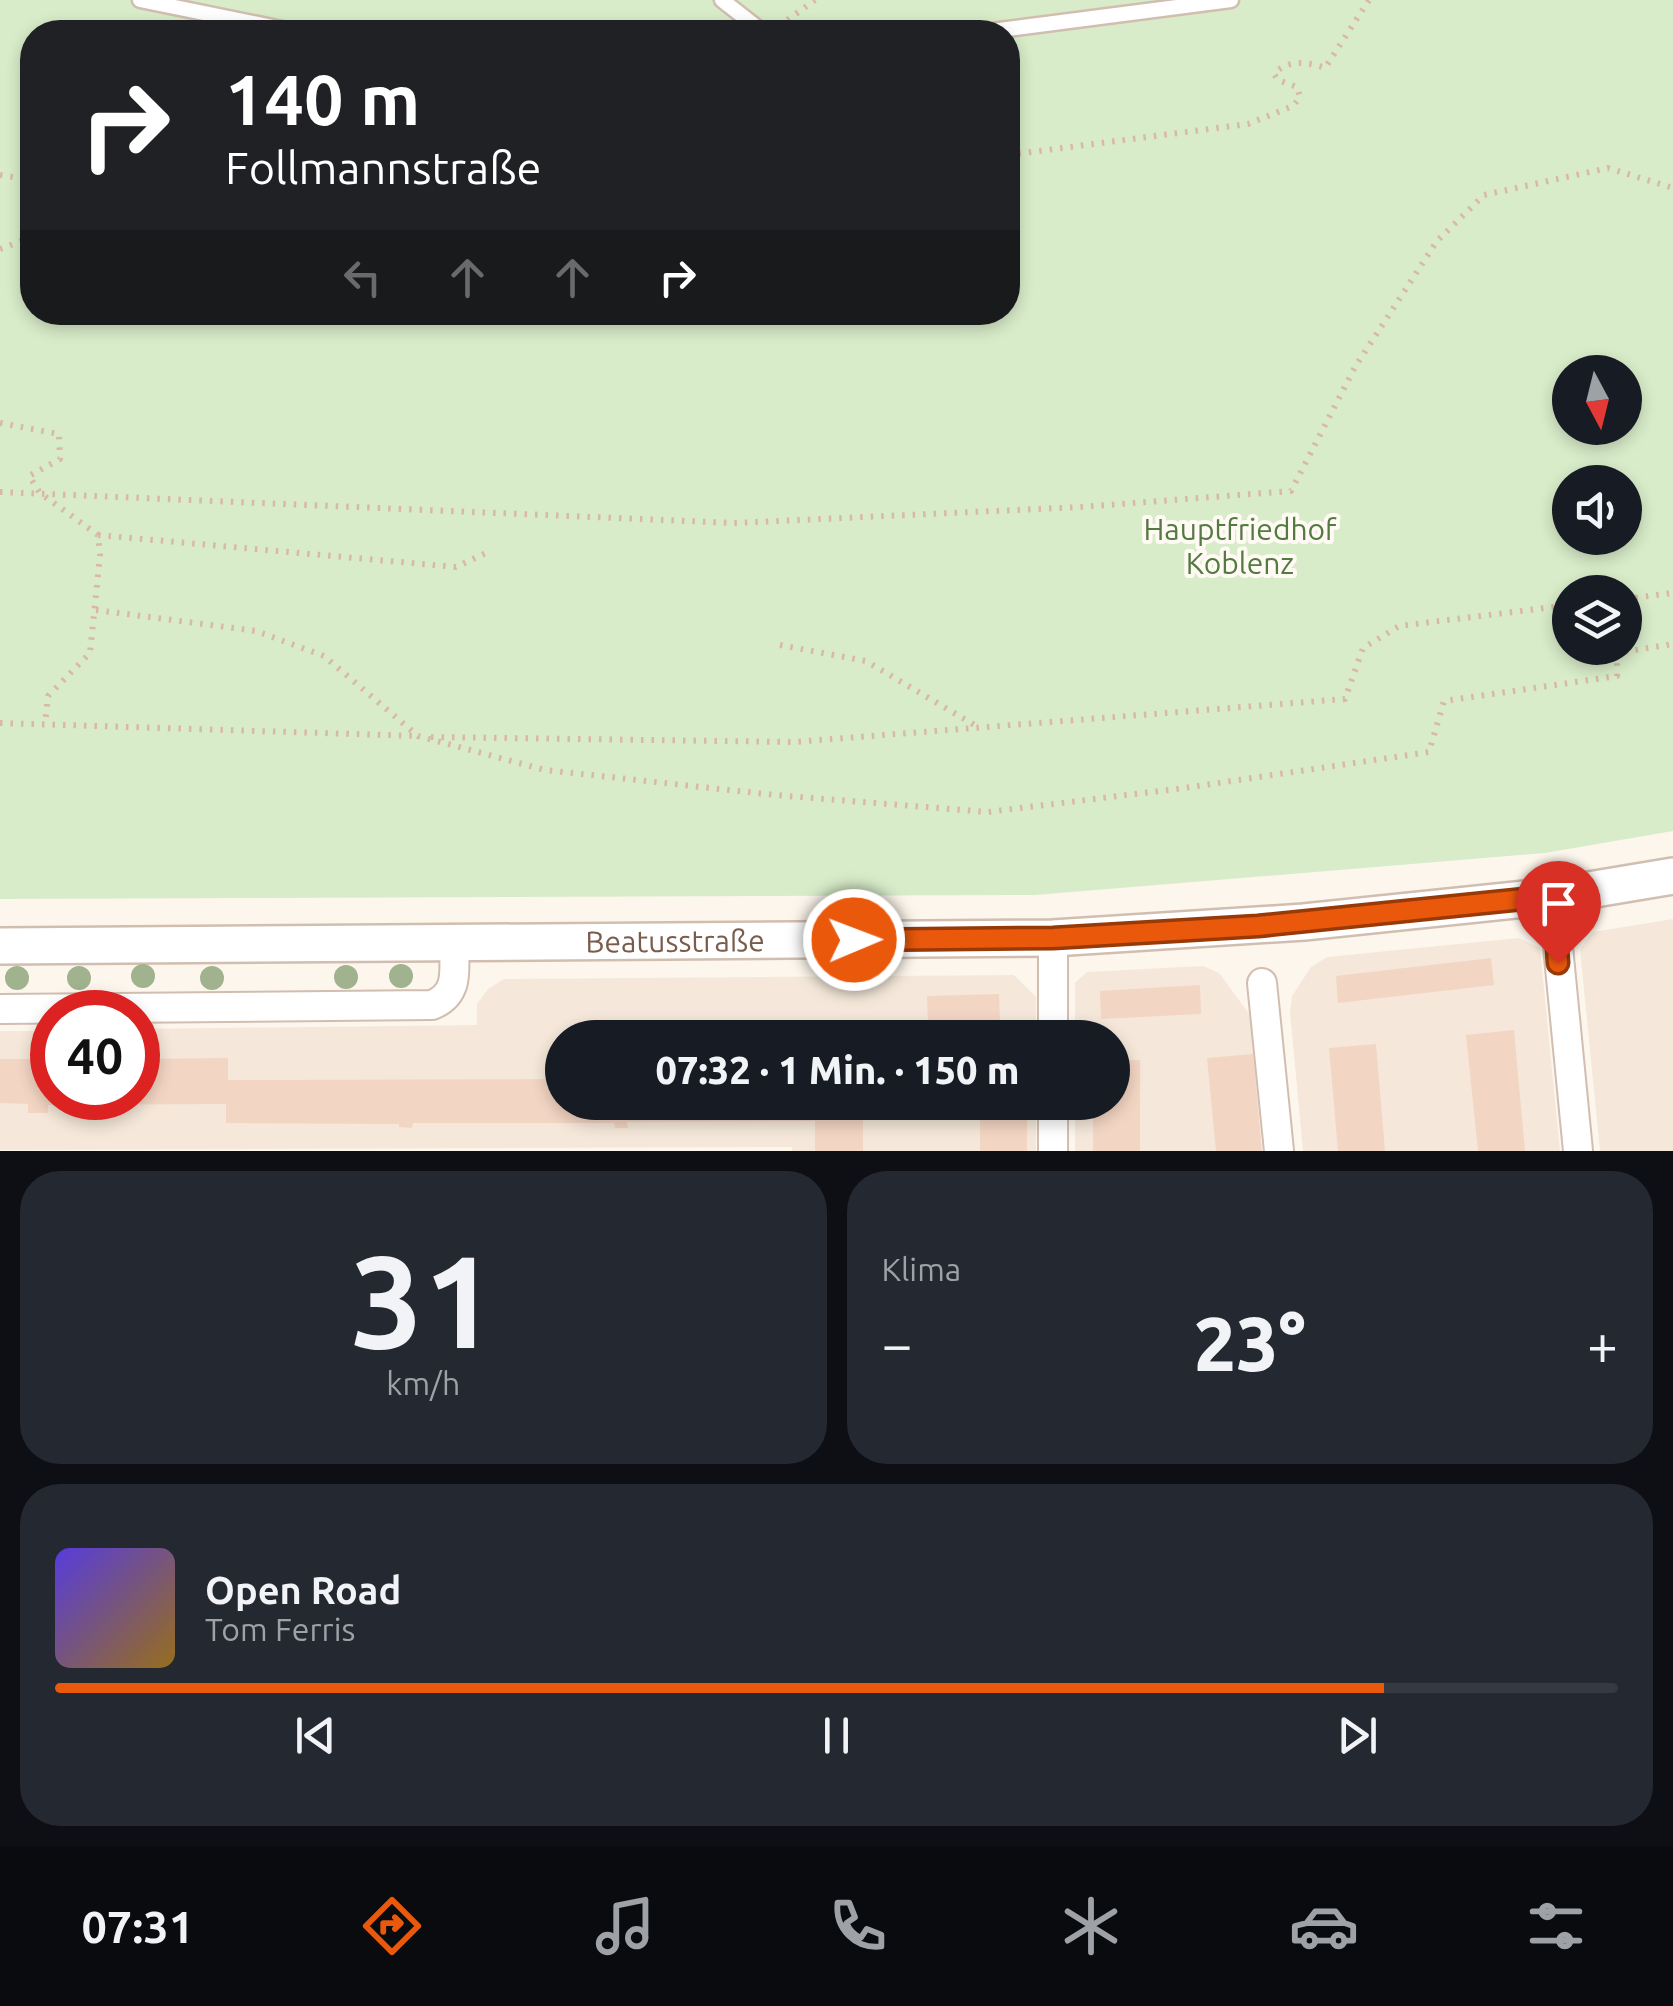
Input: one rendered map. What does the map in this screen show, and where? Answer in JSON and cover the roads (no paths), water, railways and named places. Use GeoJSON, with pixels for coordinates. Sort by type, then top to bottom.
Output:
{"type":"FeatureCollection","features":[{"type":"Feature","properties":{"kind":"street","name":"Beatusstraße"},"geometry":{"type":"LineString","coordinates":[[0,946],[1053,938],[1258,926],[1553,896],[1673,876]]}},
{"type":"Feature","properties":{"kind":"street"},"geometry":{"type":"LineString","coordinates":[[1553,896],[1578,1151]]}},
{"type":"Feature","properties":{"kind":"street"},"geometry":{"type":"LineString","coordinates":[[1053,938],[1053,1020]]}},
{"type":"Feature","properties":{"kind":"street"},"geometry":{"type":"LineString","coordinates":[[0,1009],[432,1006],[448,998],[453,989],[454,943]]}},
{"type":"Feature","properties":{"kind":"street"},"geometry":{"type":"LineString","coordinates":[[1262,983],[1279,1151]]}},
{"type":"Feature","properties":{"kind":"street"},"geometry":{"type":"LineString","coordinates":[[1053,1120],[1053,1151]]}},
{"type":"Feature","properties":{"kind":"lane"},"geometry":{"type":"LineString","coordinates":[[140,0],[238,20]]}},
{"type":"Feature","properties":{"kind":"lane"},"geometry":{"type":"LineString","coordinates":[[722,0],[748,20]]}},
{"type":"Feature","properties":{"kind":"lane"},"geometry":{"type":"LineString","coordinates":[[1020,27],[1231,0]]}},
{"type":"Feature","properties":{"kind":"park label","name":"Hauptfriedhof Koblenz"},"geometry":{"type":"Point","coordinates":[1240,546]}}]}
